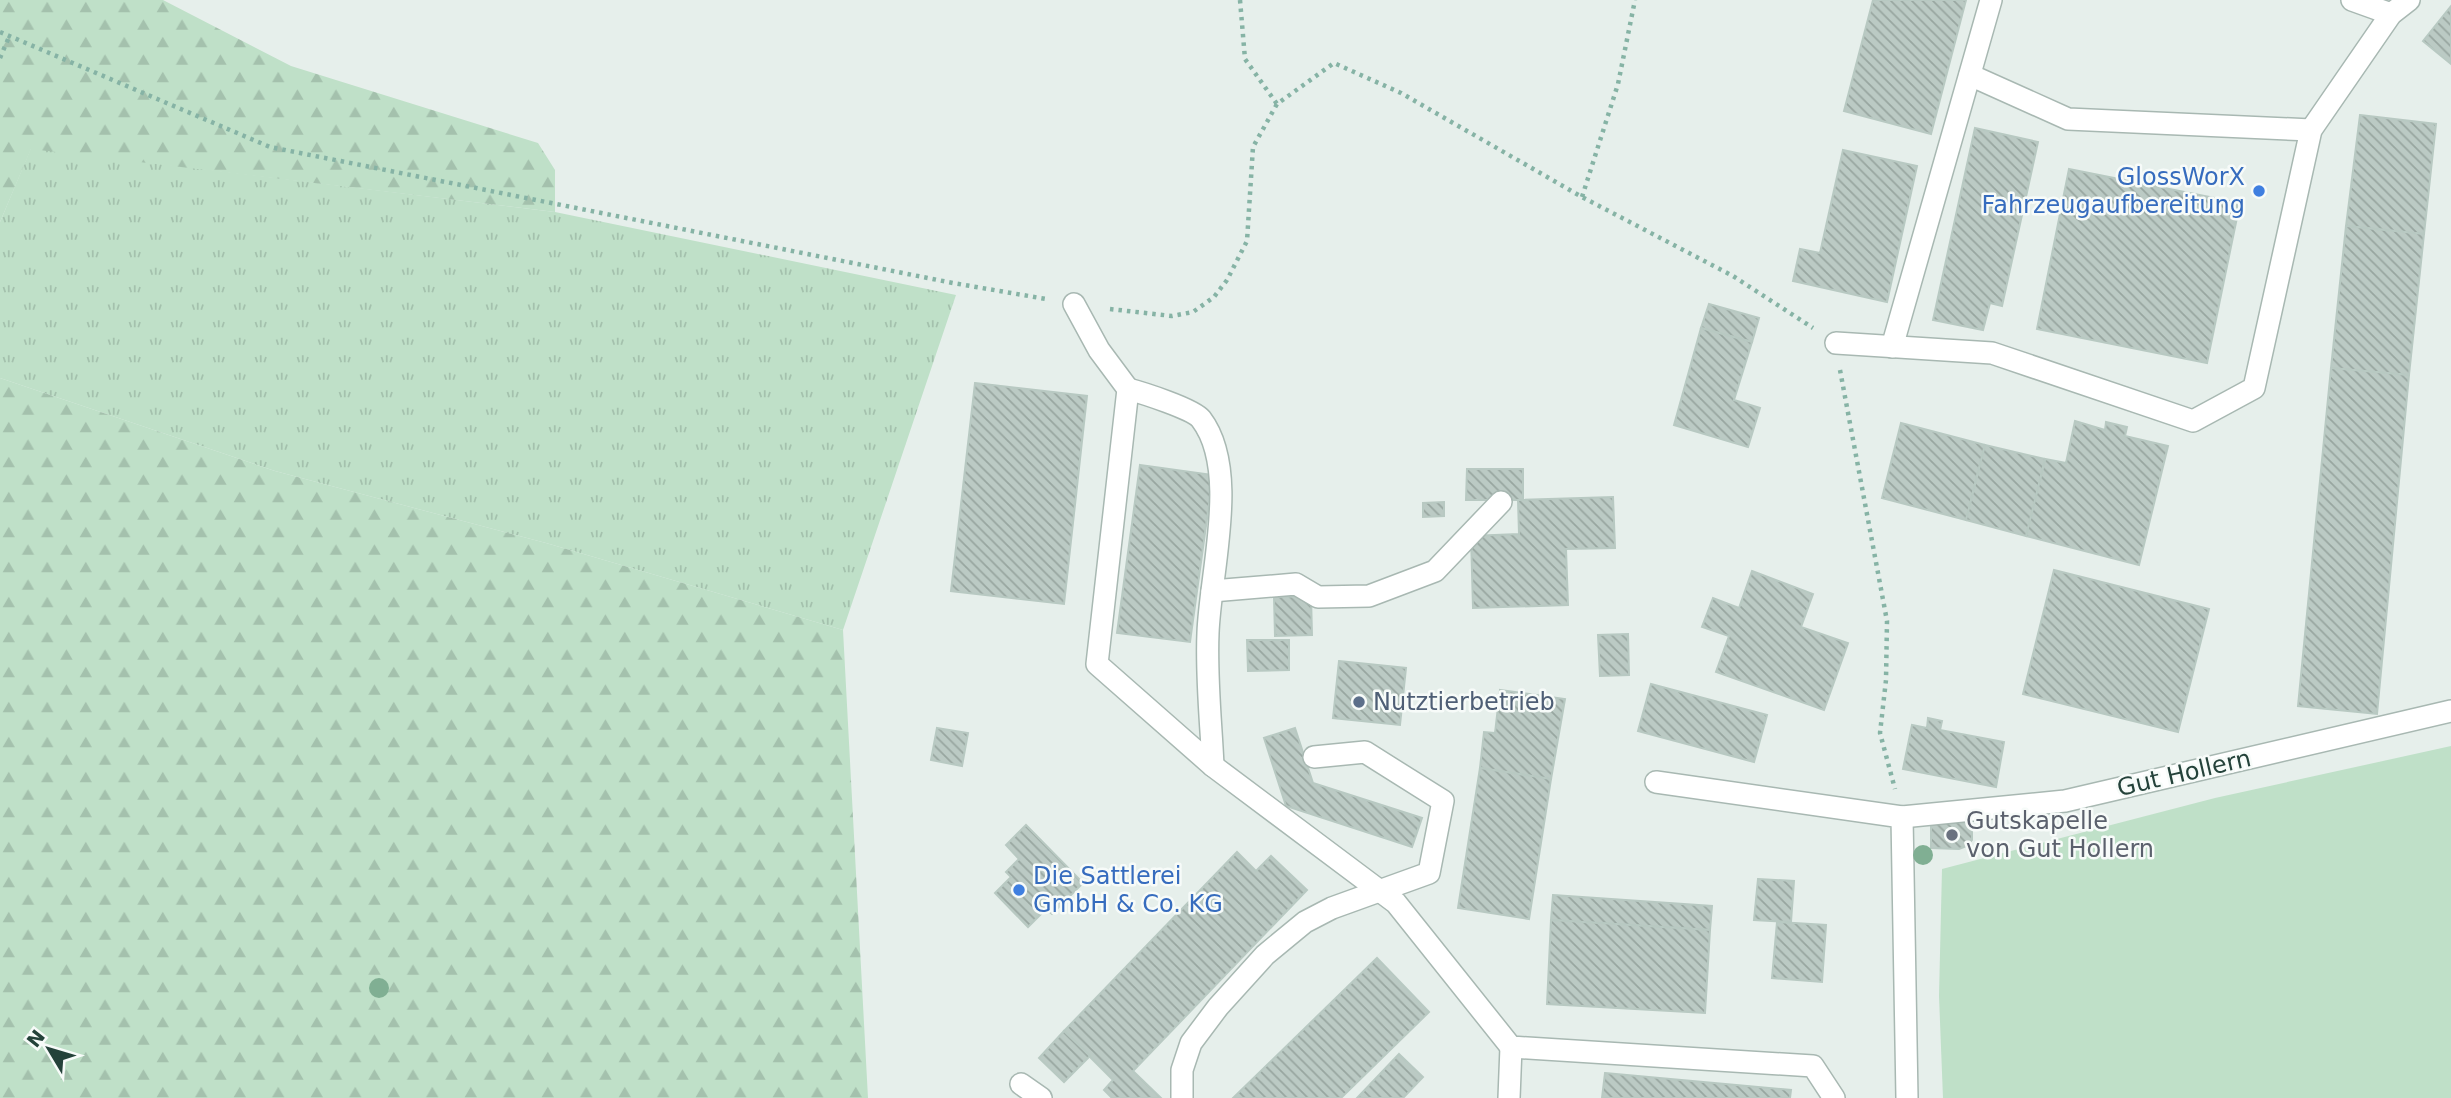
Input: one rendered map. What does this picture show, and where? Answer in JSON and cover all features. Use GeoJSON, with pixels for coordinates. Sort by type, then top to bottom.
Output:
{"type":"FeatureCollection","features":[{"type":"Feature","properties":{"kind":"street"},"geometry":{"type":"LineString","coordinates":[[1892,347],[1991,0]]}},
{"type":"Feature","properties":{"kind":"street"},"geometry":{"type":"LineString","coordinates":[[2353,0],[2391,15]]}},
{"type":"Feature","properties":{"kind":"street"},"geometry":{"type":"LineString","coordinates":[[1836,343],[1992,353],[2193,421],[2254,388],[2311,130],[2391,15],[2409,0]]}},
{"type":"Feature","properties":{"kind":"street"},"geometry":{"type":"LineString","coordinates":[[1970,75],[2068,119],[2311,130]]}},
{"type":"Feature","properties":{"kind":"street"},"geometry":{"type":"LineString","coordinates":[[1074,304],[1099,350],[1128,389],[1157,398],[1200,418],[1216,450],[1222,485],[1208,633],[1213,765]]}},
{"type":"Feature","properties":{"kind":"street"},"geometry":{"type":"LineString","coordinates":[[1128,389],[1097,664],[1213,765],[1396,904],[1511,1047],[1508,1098]]}},
{"type":"Feature","properties":{"kind":"street"},"geometry":{"type":"LineString","coordinates":[[1212,591],[1296,584],[1318,597],[1369,596],[1434,572],[1501,502]]}},
{"type":"Feature","properties":{"kind":"street","name":"Gut Hollern"},"geometry":{"type":"LineString","coordinates":[[1656,782],[1902,817],[2065,801],[2451,711]]}},
{"type":"Feature","properties":{"kind":"street"},"geometry":{"type":"LineString","coordinates":[[1182,1098],[1182,1070],[1191,1043],[1218,1006],[1265,955],[1304,922],[1332,908],[1429,873],[1443,801],[1365,752],[1314,757]]}},
{"type":"Feature","properties":{"kind":"street"},"geometry":{"type":"LineString","coordinates":[[1902,817],[1907,1098]]}},
{"type":"Feature","properties":{"kind":"street"},"geometry":{"type":"LineString","coordinates":[[1511,1047],[1813,1066],[1835,1098]]}},
{"type":"Feature","properties":{"kind":"street"},"geometry":{"type":"LineString","coordinates":[[1021,1084],[1041,1098]]}},
{"type":"Feature","properties":{"kind":"path"},"geometry":{"type":"LineString","coordinates":[[1240,0],[1245,59],[1277,104]]}},
{"type":"Feature","properties":{"kind":"path"},"geometry":{"type":"LineString","coordinates":[[1582,197],[1618,84],[1635,0]]}},
{"type":"Feature","properties":{"kind":"path"},"geometry":{"type":"LineString","coordinates":[[0,32],[270,147],[953,283],[1074,304],[1172,316],[1193,312],[1214,297],[1227,281],[1247,241],[1253,147],[1277,104],[1334,63],[1401,93],[1582,197],[1733,276],[1836,343],[1887,621],[1886,680],[1880,733],[1902,817]]}},
{"type":"Feature","properties":{"kind":"path"},"geometry":{"type":"LineString","coordinates":[[0,58],[9,37]]}},
{"type":"Feature","properties":{"kind":"green space"},"geometry":{"type":"Polygon","coordinates":[[[0,0],[163,0],[291,66],[538,143],[555,170],[555,212],[31,149],[0,222],[0,0]]]}},
{"type":"Feature","properties":{"kind":"green space"},"geometry":{"type":"Polygon","coordinates":[[[31,148],[555,212],[956,295],[843,630],[546,543],[275,471],[0,378],[0,222],[31,148]]]}},
{"type":"Feature","properties":{"kind":"green space"},"geometry":{"type":"Polygon","coordinates":[[[0,378],[275,471],[546,543],[843,630],[868,1098],[0,1098],[0,378]]]}},
{"type":"Feature","properties":{"kind":"green space"},"geometry":{"type":"Polygon","coordinates":[[[2451,746],[2451,1098],[1943,1098],[1939,996],[1942,869],[2215,798],[2451,746]]]}},
{"type":"Feature","properties":{"kind":"building"},"geometry":{"type":"Polygon","coordinates":[[[1873,0],[1966,0],[1931,134],[1844,111],[1873,0]]]}},
{"type":"Feature","properties":{"kind":"building"},"geometry":{"type":"Polygon","coordinates":[[[2451,6],[2451,64],[2423,41],[2451,6]]]}},
{"type":"Feature","properties":{"kind":"building"},"geometry":{"type":"Polygon","coordinates":[[[2360,115],[2436,124],[2424,234],[2346,226],[2360,115]]]}},
{"type":"Feature","properties":{"kind":"building"},"geometry":{"type":"Polygon","coordinates":[[[1975,128],[2038,142],[2002,306],[1990,303],[1983,330],[1933,320],[1975,128]]]}},
{"type":"Feature","properties":{"kind":"building"},"geometry":{"type":"Polygon","coordinates":[[[1843,150],[1917,166],[1887,302],[1793,281],[1800,249],[1820,253],[1843,150]]]}},
{"type":"Feature","properties":{"kind":"building"},"geometry":{"type":"Polygon","coordinates":[[[2069,169],[2240,203],[2207,363],[2037,329],[2069,169]]]}},
{"type":"Feature","properties":{"kind":"building"},"geometry":{"type":"Polygon","coordinates":[[[2346,226],[2424,234],[2409,375],[2331,368],[2346,226]]]}},
{"type":"Feature","properties":{"kind":"building"},"geometry":{"type":"Polygon","coordinates":[[[1709,304],[1759,318],[1752,342],[1701,328],[1709,304]]]}},
{"type":"Feature","properties":{"kind":"building"},"geometry":{"type":"Polygon","coordinates":[[[1701,328],[1752,342],[1734,400],[1760,408],[1748,447],[1674,425],[1701,328]]]}},
{"type":"Feature","properties":{"kind":"building"},"geometry":{"type":"Polygon","coordinates":[[[2331,368],[2409,375],[2377,714],[2298,706],[2331,368]]]}},
{"type":"Feature","properties":{"kind":"building"},"geometry":{"type":"Polygon","coordinates":[[[975,383],[1087,396],[1064,604],[951,591],[975,383]]]}},
{"type":"Feature","properties":{"kind":"building"},"geometry":{"type":"Polygon","coordinates":[[[2075,421],[2105,430],[2106,422],[2127,427],[2125,436],[2168,446],[2139,565],[2026,536],[2045,459],[2066,463],[2075,421]]]}},
{"type":"Feature","properties":{"kind":"building"},"geometry":{"type":"Polygon","coordinates":[[[1901,423],[1985,445],[1966,520],[1882,498],[1901,423]]]}},
{"type":"Feature","properties":{"kind":"building"},"geometry":{"type":"Polygon","coordinates":[[[1985,445],[2045,459],[2026,536],[1966,520],[1985,445]]]}},
{"type":"Feature","properties":{"kind":"building"},"geometry":{"type":"Polygon","coordinates":[[[1140,465],[1213,475],[1190,642],[1117,633],[1140,465]]]}},
{"type":"Feature","properties":{"kind":"building"},"geometry":{"type":"Polygon","coordinates":[[[1467,469],[1523,469],[1523,500],[1466,500],[1467,469]]]}},
{"type":"Feature","properties":{"kind":"building"},"geometry":{"type":"Polygon","coordinates":[[[1613,497],[1615,548],[1566,549],[1568,605],[1473,608],[1471,536],[1519,534],[1518,500],[1613,497]]]}},
{"type":"Feature","properties":{"kind":"building"},"geometry":{"type":"Polygon","coordinates":[[[1444,502],[1444,516],[1423,517],[1423,503],[1444,502]]]}},
{"type":"Feature","properties":{"kind":"building"},"geometry":{"type":"Polygon","coordinates":[[[2054,570],[2209,609],[2178,732],[2023,694],[2054,570]]]}},
{"type":"Feature","properties":{"kind":"building"},"geometry":{"type":"Polygon","coordinates":[[[1752,571],[1813,594],[1801,627],[1848,643],[1824,710],[1716,672],[1729,636],[1702,627],[1713,598],[1739,608],[1752,571]]]}},
{"type":"Feature","properties":{"kind":"building"},"geometry":{"type":"Polygon","coordinates":[[[1311,596],[1312,635],[1275,636],[1274,597],[1311,596]]]}},
{"type":"Feature","properties":{"kind":"building"},"geometry":{"type":"Polygon","coordinates":[[[1628,634],[1629,675],[1600,676],[1598,635],[1628,634]]]}},
{"type":"Feature","properties":{"kind":"building"},"geometry":{"type":"Polygon","coordinates":[[[1247,640],[1289,640],[1289,670],[1248,671],[1247,640]]]}},
{"type":"Feature","properties":{"kind":"building"},"geometry":{"type":"Polygon","coordinates":[[[1339,661],[1406,668],[1400,725],[1333,718],[1339,661]]]}},
{"type":"Feature","properties":{"kind":"building"},"geometry":{"type":"Polygon","coordinates":[[[1651,684],[1767,715],[1754,762],[1638,731],[1651,684]]]}},
{"type":"Feature","properties":{"kind":"building"},"geometry":{"type":"Polygon","coordinates":[[[1500,690],[1565,699],[1551,779],[1480,768],[1484,732],[1495,733],[1500,690]]]}},
{"type":"Feature","properties":{"kind":"building"},"geometry":{"type":"Polygon","coordinates":[[[1928,718],[1942,721],[1940,730],[2004,742],[1996,787],[1903,769],[1912,725],[1927,728],[1928,718]]]}},
{"type":"Feature","properties":{"kind":"building"},"geometry":{"type":"Polygon","coordinates":[[[937,728],[968,733],[962,766],[931,760],[937,728]]]}},
{"type":"Feature","properties":{"kind":"building"},"geometry":{"type":"Polygon","coordinates":[[[1295,728],[1313,783],[1422,818],[1412,847],[1286,806],[1264,738],[1295,728]]]}},
{"type":"Feature","properties":{"kind":"building"},"geometry":{"type":"Polygon","coordinates":[[[1480,768],[1551,779],[1529,919],[1458,908],[1480,768]]]}},
{"type":"Feature","properties":{"kind":"building","name":"Gutskapelle von Gut Hollern"},"geometry":{"type":"Polygon","coordinates":[[[1931,821],[1959,821],[1967,824],[1972,831],[1972,840],[1959,849],[1931,848],[1931,821]]]}},
{"type":"Feature","properties":{"kind":"building"},"geometry":{"type":"Polygon","coordinates":[[[1026,825],[1083,883],[1052,914],[1046,909],[1028,927],[995,893],[1011,877],[1006,872],[1019,859],[1006,845],[1026,825]]]}},
{"type":"Feature","properties":{"kind":"building"},"geometry":{"type":"Polygon","coordinates":[[[1237,852],[1256,871],[1271,856],[1307,890],[1133,1071],[1161,1098],[1112,1098],[1104,1090],[1113,1080],[1064,1031],[1237,852]]]}},
{"type":"Feature","properties":{"kind":"building"},"geometry":{"type":"Polygon","coordinates":[[[1758,879],[1794,881],[1791,922],[1754,920],[1758,879]]]}},
{"type":"Feature","properties":{"kind":"building"},"geometry":{"type":"Polygon","coordinates":[[[1553,895],[1712,906],[1710,930],[1551,920],[1553,895]]]}},
{"type":"Feature","properties":{"kind":"building"},"geometry":{"type":"Polygon","coordinates":[[[1551,920],[1710,930],[1705,1013],[1547,1004],[1551,920]]]}},
{"type":"Feature","properties":{"kind":"building"},"geometry":{"type":"Polygon","coordinates":[[[1777,922],[1826,925],[1822,982],[1772,978],[1777,922]]]}},
{"type":"Feature","properties":{"kind":"building"},"geometry":{"type":"Polygon","coordinates":[[[1377,958],[1429,1012],[1341,1098],[1233,1098],[1377,958]]]}},
{"type":"Feature","properties":{"kind":"building"},"geometry":{"type":"Polygon","coordinates":[[[1064,1031],[1090,1056],[1064,1082],[1039,1058],[1064,1031]]]}},
{"type":"Feature","properties":{"kind":"building"},"geometry":{"type":"Polygon","coordinates":[[[1399,1054],[1423,1077],[1403,1098],[1357,1098],[1399,1054]]]}},
{"type":"Feature","properties":{"kind":"building"},"geometry":{"type":"Polygon","coordinates":[[[1605,1073],[1791,1090],[1790,1098],[1602,1098],[1605,1073]]]}},
{"type":"Feature","properties":{"kind":"place","name":"GlossWorX Fahrzeugaufbereitung"},"geometry":{"type":"Point","coordinates":[2259,191]}},
{"type":"Feature","properties":{"kind":"place","name":"Nutztierbetrieb"},"geometry":{"type":"Point","coordinates":[1359,702]}},
{"type":"Feature","properties":{"kind":"place","name":"Gutskapelle von Gut Hollern"},"geometry":{"type":"Point","coordinates":[1952,835]}},
{"type":"Feature","properties":{"kind":"place","name":"Die Sattlerei GmbH & Co. KG"},"geometry":{"type":"Point","coordinates":[1019,890]}}]}
